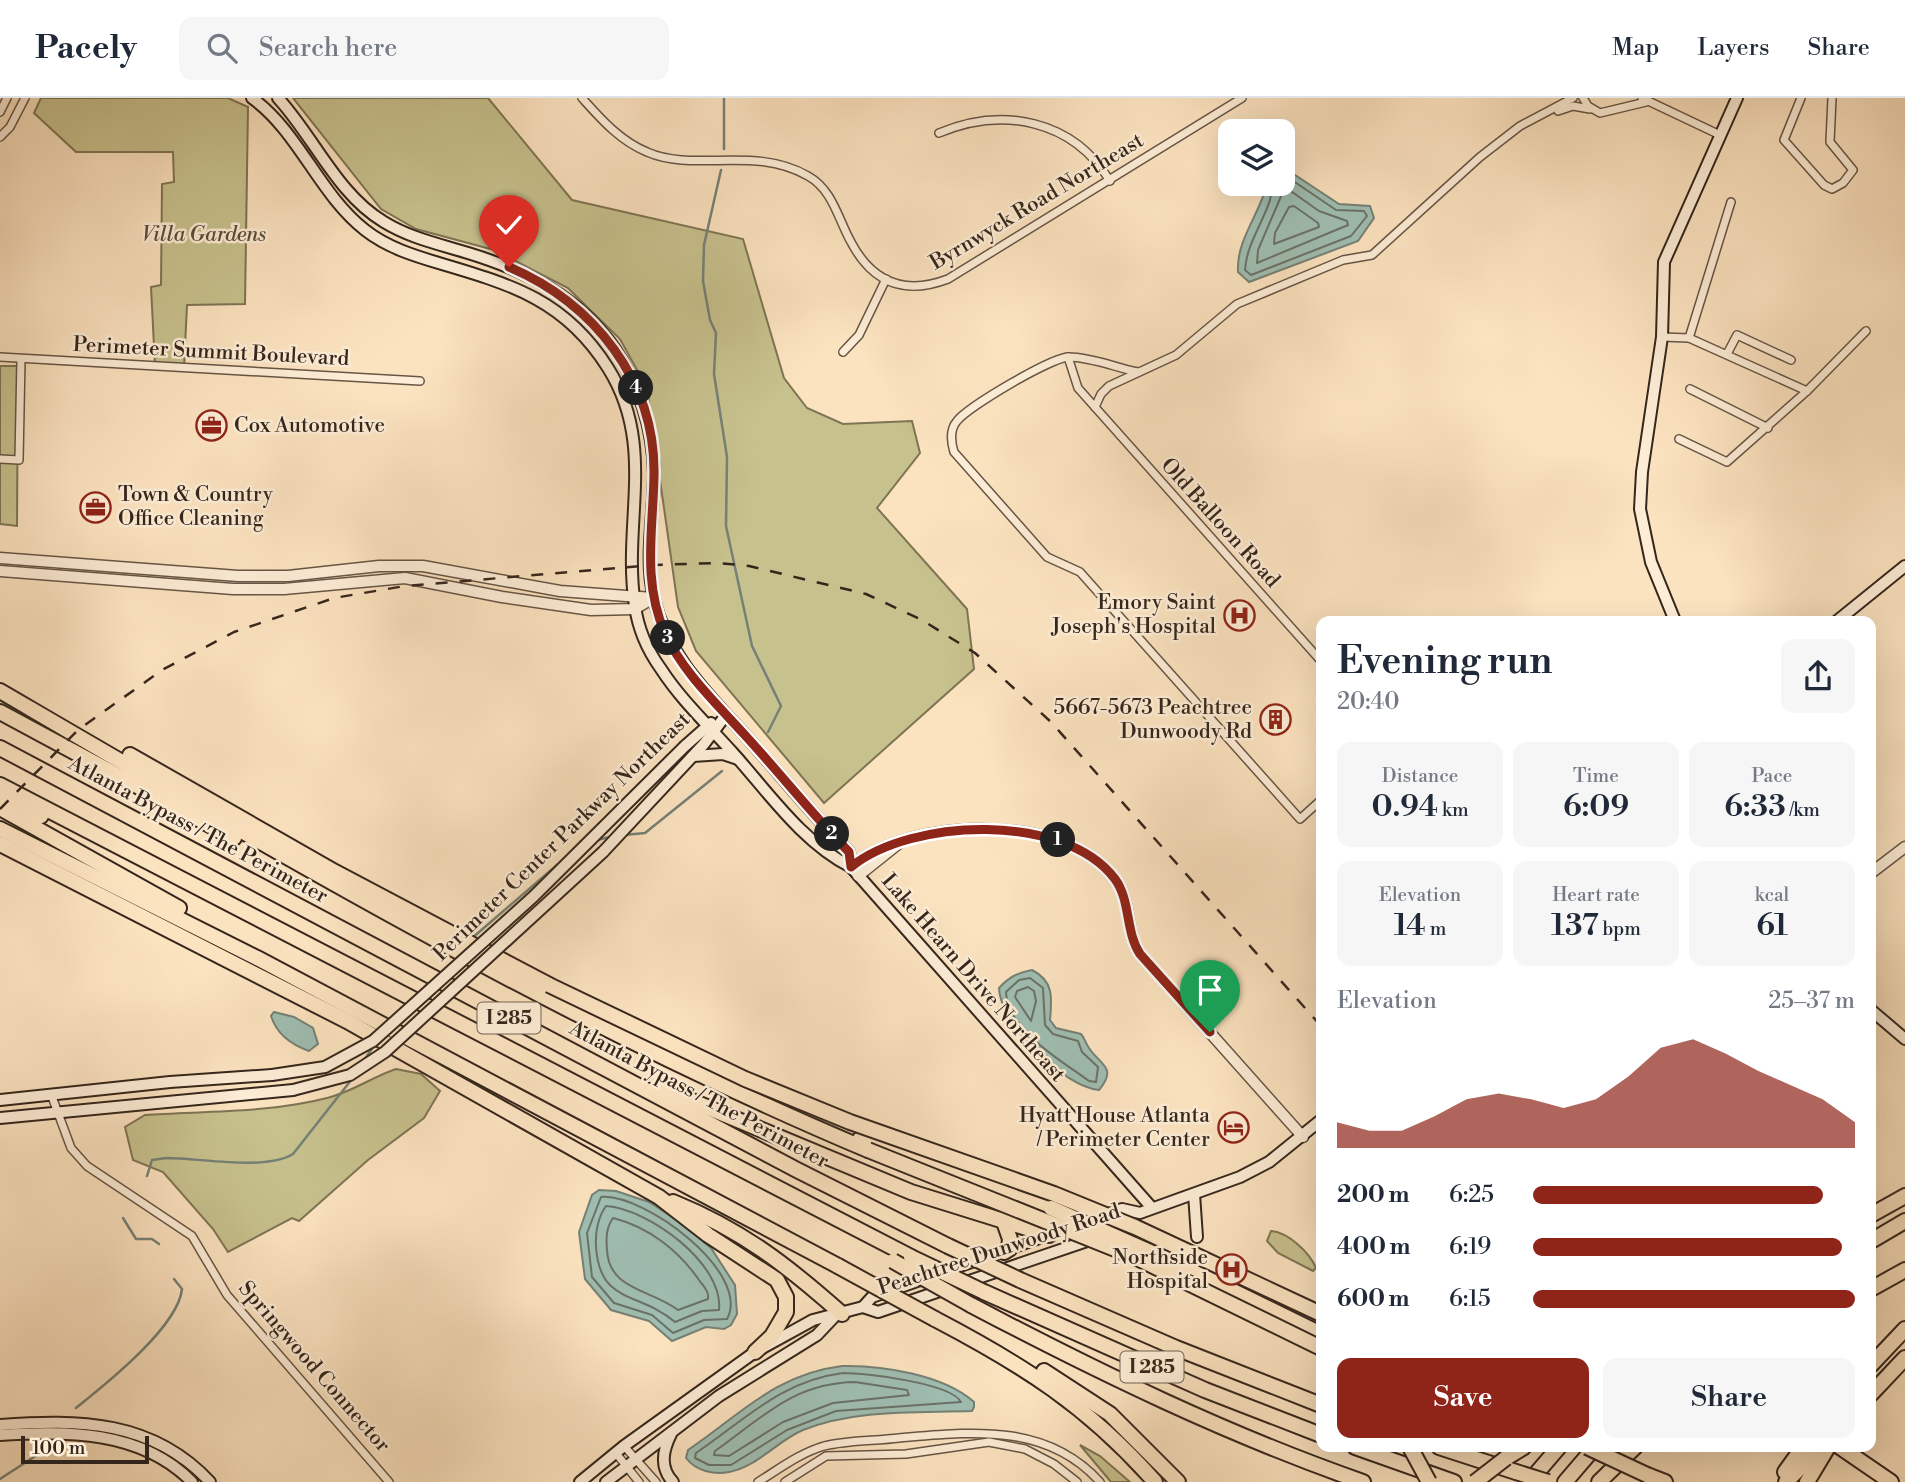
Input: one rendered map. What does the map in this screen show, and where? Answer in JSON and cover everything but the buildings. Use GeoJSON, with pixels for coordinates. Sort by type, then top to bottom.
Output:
{"type":"FeatureCollection","features":[{"type":"Feature","properties":{"kind":"highway"},"geometry":{"type":"LineString","coordinates":[[0,684],[335,872],[549,985],[745,1079],[850,1122],[1054,1194],[1135,1227],[1316,1312]]}},
{"type":"Feature","properties":{"kind":"highway"},"geometry":{"type":"LineString","coordinates":[[0,691],[333,885],[519,984],[681,1065],[868,1150],[1135,1257],[1292,1331],[1316,1345]]}},
{"type":"Feature","properties":{"kind":"highway"},"geometry":{"type":"LineString","coordinates":[[0,712],[195,818],[333,885]]}},
{"type":"Feature","properties":{"kind":"highway","name":"Atlanta Bypass / The Perimeter"},"geometry":{"type":"LineString","coordinates":[[0,748],[818,1182],[948,1246],[1186,1353],[1316,1403]]}},
{"type":"Feature","properties":{"kind":"highway","name":"I 285"},"geometry":{"type":"LineString","coordinates":[[0,785],[984,1293],[1205,1391],[1316,1433]]}},
{"type":"Feature","properties":{"kind":"highway"},"geometry":{"type":"LineString","coordinates":[[0,799],[66,828],[88,832]]}},
{"type":"Feature","properties":{"kind":"highway"},"geometry":{"type":"LineString","coordinates":[[0,808],[229,937],[257,958]]}},
{"type":"Feature","properties":{"kind":"highway"},"geometry":{"type":"LineString","coordinates":[[0,829],[257,958],[997,1352],[1047,1383],[1086,1413],[1155,1482]]}},
{"type":"Feature","properties":{"kind":"highway"},"geometry":{"type":"LineString","coordinates":[[0,844],[347,1021],[659,1197],[714,1219],[783,1261],[838,1315]]}},
{"type":"Feature","properties":{"kind":"highway"},"geometry":{"type":"LineString","coordinates":[[681,1065],[862,1140],[1051,1208],[1186,1268],[1316,1332]]}},
{"type":"Feature","properties":{"kind":"highway"},"geometry":{"type":"LineString","coordinates":[[627,1079],[658,1087],[911,1192],[1049,1235]]}},
{"type":"Feature","properties":{"kind":"highway"},"geometry":{"type":"LineString","coordinates":[[1876,1212],[1905,1196]]}},
{"type":"Feature","properties":{"kind":"highway"},"geometry":{"type":"LineString","coordinates":[[659,1197],[708,1235],[777,1280],[786,1297],[786,1312],[772,1336],[755,1352]]}},
{"type":"Feature","properties":{"kind":"highway"},"geometry":{"type":"LineString","coordinates":[[1003,1219],[1010,1239],[1009,1249],[1004,1252]]}},
{"type":"Feature","properties":{"kind":"highway"},"geometry":{"type":"LineString","coordinates":[[1876,1238],[1905,1221]]}},
{"type":"Feature","properties":{"kind":"highway"},"geometry":{"type":"LineString","coordinates":[[864,1233],[893,1261],[971,1305],[1146,1393],[1292,1458],[1363,1482]]}},
{"type":"Feature","properties":{"kind":"highway"},"geometry":{"type":"LineString","coordinates":[[1876,1286],[1905,1270]]}},
{"type":"Feature","properties":{"kind":"highway"},"geometry":{"type":"LineString","coordinates":[[1876,1359],[1905,1329]]}},
{"type":"Feature","properties":{"kind":"highway"},"geometry":{"type":"LineString","coordinates":[[997,1352],[1045,1371],[1110,1414],[1178,1482]]}},
{"type":"Feature","properties":{"kind":"highway"},"geometry":{"type":"LineString","coordinates":[[1876,1388],[1905,1358]]}},
{"type":"Feature","properties":{"kind":"highway"},"geometry":{"type":"LineString","coordinates":[[1369,1452],[1454,1482]]}},
{"type":"Feature","properties":{"kind":"highway"},"geometry":{"type":"LineString","coordinates":[[1413,1452],[1429,1482]]}},
{"type":"Feature","properties":{"kind":"highway"},"geometry":{"type":"LineString","coordinates":[[1454,1452],[1548,1482]]}},
{"type":"Feature","properties":{"kind":"highway"},"geometry":{"type":"LineString","coordinates":[[1475,1482],[1517,1452]]}},
{"type":"Feature","properties":{"kind":"highway"},"geometry":{"type":"LineString","coordinates":[[1529,1482],[1555,1452]]}},
{"type":"Feature","properties":{"kind":"highway"},"geometry":{"type":"LineString","coordinates":[[1565,1482],[1591,1452]]}},
{"type":"Feature","properties":{"kind":"highway"},"geometry":{"type":"LineString","coordinates":[[1598,1452],[1665,1482]]}},
{"type":"Feature","properties":{"kind":"highway"},"geometry":{"type":"LineString","coordinates":[[1599,1482],[1630,1452]]}},
{"type":"Feature","properties":{"kind":"highway"},"geometry":{"type":"LineString","coordinates":[[1779,1482],[1800,1452]]}},
{"type":"Feature","properties":{"kind":"highway"},"geometry":{"type":"LineString","coordinates":[[1786,1482],[1816,1452]]}},
{"type":"Feature","properties":{"kind":"highway"},"geometry":{"type":"LineString","coordinates":[[1807,1482],[1826,1452]]}},
{"type":"Feature","properties":{"kind":"highway"},"geometry":{"type":"LineString","coordinates":[[1847,1452],[1891,1482]]}},
{"type":"Feature","properties":{"kind":"main road","name":"Lake Hearn Drive Northeast"},"geometry":{"type":"LineString","coordinates":[[252,98],[287,133],[314,173],[365,230],[412,255],[533,295],[567,319],[592,344],[616,381],[626,404],[634,438],[638,479],[632,552],[635,609],[646,642],[659,667],[711,729],[812,839],[854,871],[1152,1208]]}},
{"type":"Feature","properties":{"kind":"main road","name":"Lake Hearn Drive Northeast"},"geometry":{"type":"LineString","coordinates":[[278,98],[339,178],[363,206],[382,221],[416,238],[533,277],[570,301],[608,339],[633,380],[651,441],[654,474],[649,555],[653,598],[664,631],[678,657],[726,715],[849,852],[854,871]]}},
{"type":"Feature","properties":{"kind":"main road"},"geometry":{"type":"LineString","coordinates":[[1673,616],[1651,562],[1640,509],[1642,472],[1662,337],[1664,262],[1737,98]]}},
{"type":"Feature","properties":{"kind":"main road"},"geometry":{"type":"LineString","coordinates":[[1843,616],[1905,566]]}},
{"type":"Feature","properties":{"kind":"main road","name":"Perimeter Center Parkway Northeast"},"geometry":{"type":"LineString","coordinates":[[0,1100],[272,1076],[325,1067],[373,1041],[533,897],[685,747],[726,715]]}},
{"type":"Feature","properties":{"kind":"main road","name":"Perimeter Center Parkway Northeast"},"geometry":{"type":"LineString","coordinates":[[0,1118],[293,1090],[343,1078],[385,1052],[603,852],[693,757],[711,729]]}},
{"type":"Feature","properties":{"kind":"main road"},"geometry":{"type":"LineString","coordinates":[[693,757],[723,754],[739,759]]}},
{"type":"Feature","properties":{"kind":"main road"},"geometry":{"type":"LineString","coordinates":[[1876,1014],[1905,1038]]}},
{"type":"Feature","properties":{"kind":"main road","name":"Peachtree Dunwoody Road"},"geometry":{"type":"LineString","coordinates":[[580,1482],[620,1449],[755,1352],[813,1320],[863,1307],[872,1297],[1122,1209],[1140,1213],[1240,1177],[1269,1162],[1316,1125]]}},
{"type":"Feature","properties":{"kind":"main road"},"geometry":{"type":"LineString","coordinates":[[1194,1194],[1197,1237]]}},
{"type":"Feature","properties":{"kind":"main road","name":"Peachtree Dunwoody Road"},"geometry":{"type":"LineString","coordinates":[[863,1307],[878,1312],[1015,1268],[1133,1227],[1140,1213]]}},
{"type":"Feature","properties":{"kind":"main road","name":"Peachtree Dunwoody Road"},"geometry":{"type":"LineString","coordinates":[[607,1482],[719,1396],[817,1335],[838,1315]]}},
{"type":"Feature","properties":{"kind":"main road"},"geometry":{"type":"LineString","coordinates":[[0,1425],[68,1422],[115,1426],[162,1444],[187,1460],[210,1482]]}},
{"type":"Feature","properties":{"kind":"main road"},"geometry":{"type":"LineString","coordinates":[[673,1430],[663,1452],[663,1466],[673,1482]]}},
{"type":"Feature","properties":{"kind":"main road"},"geometry":{"type":"LineString","coordinates":[[0,1435],[73,1433],[119,1441],[161,1458],[192,1482]]}},
{"type":"Feature","properties":{"kind":"street"},"geometry":{"type":"LineString","coordinates":[[0,112],[7,98]]}},
{"type":"Feature","properties":{"kind":"street"},"geometry":{"type":"LineString","coordinates":[[0,137],[10,127],[25,98]]}},
{"type":"Feature","properties":{"kind":"street","name":"Byrnwyck Road Northeast"},"geometry":{"type":"LineString","coordinates":[[582,98],[609,128],[650,154],[678,158],[768,160],[792,166],[813,178],[839,213],[850,241],[861,259],[886,279],[910,288],[926,287],[948,279],[1242,98]]}},
{"type":"Feature","properties":{"kind":"street"},"geometry":{"type":"LineString","coordinates":[[1095,407],[1101,394],[1109,386],[1176,355],[1237,304],[1343,260],[1372,255],[1480,156],[1520,126],[1573,98]]}},
{"type":"Feature","properties":{"kind":"street"},"geometry":{"type":"LineString","coordinates":[[1583,98],[1591,109]]}},
{"type":"Feature","properties":{"kind":"street"},"geometry":{"type":"LineString","coordinates":[[1801,98],[1784,140],[1824,184],[1832,188],[1843,183],[1853,170],[1830,142],[1832,98]]}},
{"type":"Feature","properties":{"kind":"street"},"geometry":{"type":"LineString","coordinates":[[1543,114],[1573,106],[1605,113],[1644,100],[1720,135]]}},
{"type":"Feature","properties":{"kind":"street"},"geometry":{"type":"LineString","coordinates":[[939,133],[965,124],[985,122],[1013,122],[1055,130],[1091,153],[1110,181]]}},
{"type":"Feature","properties":{"kind":"street"},"geometry":{"type":"LineString","coordinates":[[1689,338],[1731,202]]}},
{"type":"Feature","properties":{"kind":"street"},"geometry":{"type":"LineString","coordinates":[[844,352],[859,335],[886,279]]}},
{"type":"Feature","properties":{"kind":"street"},"geometry":{"type":"LineString","coordinates":[[1679,439],[1727,462],[1768,428],[1866,331]]}},
{"type":"Feature","properties":{"kind":"street"},"geometry":{"type":"LineString","coordinates":[[1727,354],[1737,335],[1791,360]]}},
{"type":"Feature","properties":{"kind":"street"},"geometry":{"type":"LineString","coordinates":[[1662,337],[1689,338],[1807,391]]}},
{"type":"Feature","properties":{"kind":"street","name":"Perimeter Summit Boulevard"},"geometry":{"type":"LineString","coordinates":[[0,357],[419,381]]}},
{"type":"Feature","properties":{"kind":"street"},"geometry":{"type":"LineString","coordinates":[[1138,372],[1069,357],[1052,361],[972,408],[954,426],[954,452],[1047,557],[1080,572],[1300,819],[1316,805]]}},
{"type":"Feature","properties":{"kind":"street","name":"Old Balloon Road"},"geometry":{"type":"LineString","coordinates":[[1069,357],[1078,388],[1316,655]]}},
{"type":"Feature","properties":{"kind":"street"},"geometry":{"type":"LineString","coordinates":[[0,459],[19,460],[21,359]]}},
{"type":"Feature","properties":{"kind":"street"},"geometry":{"type":"LineString","coordinates":[[1690,389],[1768,428]]}},
{"type":"Feature","properties":{"kind":"street"},"geometry":{"type":"LineString","coordinates":[[0,558],[238,576],[288,576],[379,566],[424,566],[560,592],[653,598]]}},
{"type":"Feature","properties":{"kind":"street"},"geometry":{"type":"LineString","coordinates":[[0,571],[233,589],[284,589],[405,578],[591,610],[635,609],[653,598]]}},
{"type":"Feature","properties":{"kind":"street"},"geometry":{"type":"LineString","coordinates":[[854,871],[901,842],[962,831],[996,830],[1063,841],[1096,859],[1115,878],[1122,891],[1131,940],[1140,954],[1303,1137]]}},
{"type":"Feature","properties":{"kind":"street"},"geometry":{"type":"LineString","coordinates":[[1876,869],[1905,847]]}},
{"type":"Feature","properties":{"kind":"street","name":"Springwood Connector"},"geometry":{"type":"LineString","coordinates":[[51,1094],[60,1111],[67,1138],[81,1161],[192,1236],[227,1295],[389,1482]]}},
{"type":"Feature","properties":{"kind":"street"},"geometry":{"type":"LineString","coordinates":[[1289,1121],[1292,1145]]}},
{"type":"Feature","properties":{"kind":"street"},"geometry":{"type":"LineString","coordinates":[[758,1482],[823,1447],[978,1432],[1009,1435],[1045,1445],[1078,1462],[1100,1482]]}},
{"type":"Feature","properties":{"kind":"street"},"geometry":{"type":"LineString","coordinates":[[785,1482],[826,1457],[906,1454],[978,1442],[1025,1449],[1055,1464],[1077,1482]]}},
{"type":"Feature","properties":{"kind":"street"},"geometry":{"type":"LineString","coordinates":[[620,1449],[630,1462],[639,1482]]}},
{"type":"Feature","properties":{"kind":"street"},"geometry":{"type":"LineString","coordinates":[[630,1462],[656,1482]]}},
{"type":"Feature","properties":{"kind":"green space","name":"Villa Gardens"},"geometry":{"type":"Polygon","coordinates":[[[41,98],[228,98],[248,107],[245,304],[187,305],[184,368],[155,366],[151,287],[161,285],[162,184],[174,182],[173,152],[76,152],[34,113],[41,98]]]}},
{"type":"Feature","properties":{"kind":"green space"},"geometry":{"type":"Polygon","coordinates":[[[293,98],[488,98],[572,200],[743,239],[784,378],[807,408],[843,424],[912,421],[920,453],[877,508],[967,609],[974,669],[824,803],[696,651],[678,607],[647,388],[620,339],[568,288],[494,250],[416,229],[381,209],[293,98]]]}},
{"type":"Feature","properties":{"kind":"green space"},"geometry":{"type":"Polygon","coordinates":[[[0,366],[18,366],[17,526],[0,524],[0,366]]]}},
{"type":"Feature","properties":{"kind":"green space"},"geometry":{"type":"Polygon","coordinates":[[[396,1069],[421,1074],[440,1091],[424,1118],[368,1160],[299,1221],[292,1218],[228,1252],[213,1229],[163,1172],[133,1160],[125,1127],[145,1115],[260,1109],[305,1103],[336,1095],[396,1069]]]}},
{"type":"Feature","properties":{"kind":"green space"},"geometry":{"type":"Polygon","coordinates":[[[1271,1231],[1278,1232],[1298,1244],[1316,1268],[1313,1271],[1278,1253],[1267,1241],[1271,1231]]]}},
{"type":"Feature","properties":{"kind":"green space"},"geometry":{"type":"Polygon","coordinates":[[[1080,1445],[1100,1456],[1130,1482],[1111,1482],[1080,1445]]]}},
{"type":"Feature","properties":{"kind":"water"},"geometry":{"type":"Polygon","coordinates":[[[1295,175],[1339,204],[1370,206],[1374,218],[1358,241],[1249,282],[1238,272],[1244,238],[1264,196],[1295,196],[1295,175]]]}},
{"type":"Feature","properties":{"kind":"water"},"geometry":{"type":"Polygon","coordinates":[[[1032,970],[1048,985],[1051,997],[1050,1020],[1056,1028],[1081,1034],[1105,1067],[1107,1076],[1099,1090],[1069,1078],[1052,1066],[1010,1019],[1002,1003],[999,988],[1014,976],[1032,970]]]}},
{"type":"Feature","properties":{"kind":"water"},"geometry":{"type":"Polygon","coordinates":[[[274,1012],[294,1017],[313,1028],[318,1044],[309,1051],[291,1042],[281,1034],[274,1023],[271,1016],[274,1012]]]}},
{"type":"Feature","properties":{"kind":"water"},"geometry":{"type":"Polygon","coordinates":[[[599,1190],[616,1191],[649,1202],[683,1224],[711,1248],[735,1285],[737,1314],[731,1325],[724,1329],[706,1327],[672,1341],[649,1321],[611,1310],[585,1279],[579,1232],[592,1195],[599,1190]]]}},
{"type":"Feature","properties":{"kind":"water"},"geometry":{"type":"Polygon","coordinates":[[[842,1366],[875,1367],[930,1378],[961,1393],[974,1402],[974,1407],[972,1411],[886,1413],[823,1423],[794,1435],[749,1465],[729,1472],[706,1471],[686,1458],[688,1450],[778,1387],[819,1370],[842,1366]]]}},
{"type":"Feature","properties":{"kind":"waterway"},"geometry":{"type":"LineString","coordinates":[[724,98],[724,149]]}},
{"type":"Feature","properties":{"kind":"waterway"},"geometry":{"type":"LineString","coordinates":[[721,170],[704,245],[703,281],[710,320],[716,333],[714,374],[727,457],[726,526],[752,646],[781,706],[768,732]]}},
{"type":"Feature","properties":{"kind":"waterway"},"geometry":{"type":"LineString","coordinates":[[624,835],[645,833],[722,771]]}},
{"type":"Feature","properties":{"kind":"waterway"},"geometry":{"type":"LineString","coordinates":[[597,840],[614,836]]}},
{"type":"Feature","properties":{"kind":"waterway"},"geometry":{"type":"LineString","coordinates":[[471,939],[564,859]]}},
{"type":"Feature","properties":{"kind":"waterway"},"geometry":{"type":"LineString","coordinates":[[365,1059],[375,1044]]}},
{"type":"Feature","properties":{"kind":"waterway"},"geometry":{"type":"LineString","coordinates":[[147,1176],[152,1160],[166,1158],[250,1163],[281,1159],[293,1154],[352,1079]]}},
{"type":"Feature","properties":{"kind":"waterway"},"geometry":{"type":"LineString","coordinates":[[123,1218],[136,1239],[152,1239],[159,1244]]}},
{"type":"Feature","properties":{"kind":"waterway"},"geometry":{"type":"LineString","coordinates":[[76,1408],[139,1354],[168,1320],[178,1304],[182,1289],[174,1279]]}},
{"type":"Feature","properties":{"kind":"waterway"},"geometry":{"type":"LineString","coordinates":[[0,1479],[37,1455]]}},
{"type":"Feature","properties":{"kind":"railway"},"geometry":{"type":"LineString","coordinates":[[0,809],[78,730],[162,670],[234,632],[334,598],[405,586],[654,565],[718,563],[749,566],[866,594],[922,620],[975,653],[1051,722],[1316,1020]]}},
{"type":"Feature","properties":{"kind":"place","name":"Cox Automotive"},"geometry":{"type":"Point","coordinates":[211,426]}},
{"type":"Feature","properties":{"kind":"place","name":"Town & Country Office Cleaning"},"geometry":{"type":"Point","coordinates":[95,507]}},
{"type":"Feature","properties":{"kind":"place","name":"Emory Saint Joseph's Hospital"},"geometry":{"type":"Point","coordinates":[1239,615]}},
{"type":"Feature","properties":{"kind":"place","name":"5667-5673 Peachtree Dunwoody Rd"},"geometry":{"type":"Point","coordinates":[1275,720]}},
{"type":"Feature","properties":{"kind":"place","name":"Hyatt House Atlanta / Perimeter Center"},"geometry":{"type":"Point","coordinates":[1233,1128]}},
{"type":"Feature","properties":{"kind":"place","name":"Northside Hospital"},"geometry":{"type":"Point","coordinates":[1231,1270]}},
{"type":"Feature","properties":{"kind":"route"},"geometry":{"type":"LineString","coordinates":[[509,267],[533,277],[570,301],[608,339],[627,370],[643,406],[651,441],[654,474],[650,578],[653,598],[664,631],[678,657],[726,715],[812,814],[849,852],[851,867],[879,847],[933,834],[962,831],[996,830],[1040,836],[1063,841],[1081,849],[1096,859],[1115,878],[1122,891],[1131,940],[1140,954],[1210,1032]]}}]}
